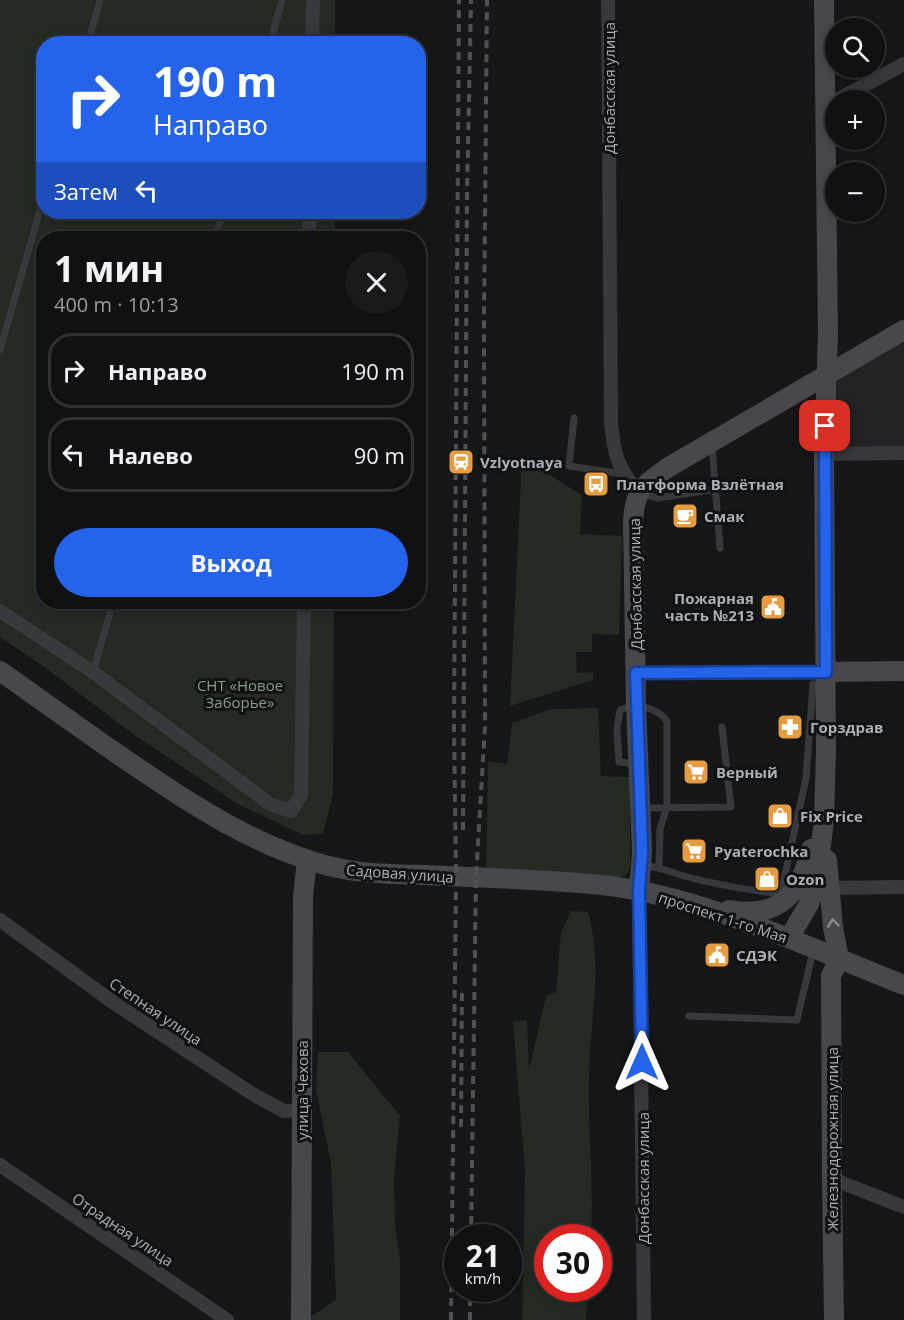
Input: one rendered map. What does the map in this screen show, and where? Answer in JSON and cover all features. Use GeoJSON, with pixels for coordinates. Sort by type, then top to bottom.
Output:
{"type":"FeatureCollection","features":[{"type":"Feature","properties":{"kind":"main road"},"geometry":{"type":"LineString","coordinates":[[824,0],[831,90]]}},
{"type":"Feature","properties":{"kind":"main road"},"geometry":{"type":"LineString","coordinates":[[831,150],[820,678],[825,785],[820,857],[822,888],[838,959]]}},
{"type":"Feature","properties":{"kind":"main road"},"geometry":{"type":"LineString","coordinates":[[638,493],[643,486],[667,468],[904,330]]}},
{"type":"Feature","properties":{"kind":"main road","name":"Донбасская улица"},"geometry":{"type":"LineString","coordinates":[[638,493],[633,523],[639,808],[650,866],[639,891]]}},
{"type":"Feature","properties":{"kind":"main road","name":"Садовая улица"},"geometry":{"type":"LineString","coordinates":[[0,671],[200,810],[245,835],[307,860],[364,873],[601,885],[639,891]]}},
{"type":"Feature","properties":{"kind":"main road"},"geometry":{"type":"LineString","coordinates":[[820,678],[904,671]]}},
{"type":"Feature","properties":{"kind":"main road"},"geometry":{"type":"LineString","coordinates":[[665,897],[752,913],[765,911],[784,902],[797,888],[808,864],[825,785]]}},
{"type":"Feature","properties":{"kind":"main road","name":"улица Чехова"},"geometry":{"type":"LineString","coordinates":[[301,1320],[303,896],[307,860]]}},
{"type":"Feature","properties":{"kind":"main road"},"geometry":{"type":"LineString","coordinates":[[789,938],[808,904],[822,888]]}},
{"type":"Feature","properties":{"kind":"main road","name":"проспект 1-го Мая"},"geometry":{"type":"LineString","coordinates":[[639,891],[665,897],[789,938],[904,985]]}},
{"type":"Feature","properties":{"kind":"main road","name":"Железнодорожная улица"},"geometry":{"type":"LineString","coordinates":[[834,1320],[831,976],[838,959]]}},
{"type":"Feature","properties":{"kind":"street"},"geometry":{"type":"LineString","coordinates":[[312,36],[313,0]]}},
{"type":"Feature","properties":{"kind":"street","name":"Донбасская улица"},"geometry":{"type":"LineString","coordinates":[[608,0],[611,415],[613,444],[623,474],[638,493]]}},
{"type":"Feature","properties":{"kind":"street"},"geometry":{"type":"LineString","coordinates":[[856,90],[904,64]]}},
{"type":"Feature","properties":{"kind":"street"},"geometry":{"type":"LineString","coordinates":[[824,454],[904,453]]}},
{"type":"Feature","properties":{"kind":"street"},"geometry":{"type":"LineString","coordinates":[[0,611],[93,672],[270,804],[291,811],[301,795],[304,609]]}},
{"type":"Feature","properties":{"kind":"street"},"geometry":{"type":"LineString","coordinates":[[822,888],[904,886]]}},
{"type":"Feature","properties":{"kind":"street","name":"Донбасская улица"},"geometry":{"type":"LineString","coordinates":[[639,891],[644,1320]]}},
{"type":"Feature","properties":{"kind":"street","name":"Степная улица"},"geometry":{"type":"LineString","coordinates":[[0,920],[114,1004],[254,1095],[284,1111],[302,1110]]}},
{"type":"Feature","properties":{"kind":"street","name":"Отрадная улица"},"geometry":{"type":"LineString","coordinates":[[0,1165],[227,1320]]}},
{"type":"Feature","properties":{"kind":"street"},"geometry":{"type":"LineString","coordinates":[[832,1179],[904,1208]]}},
{"type":"Feature","properties":{"kind":"lane"},"geometry":{"type":"LineString","coordinates":[[90,36],[100,0]]}},
{"type":"Feature","properties":{"kind":"lane"},"geometry":{"type":"LineString","coordinates":[[272,36],[282,0]]}},
{"type":"Feature","properties":{"kind":"lane"},"geometry":{"type":"LineString","coordinates":[[0,350],[37,219]]}},
{"type":"Feature","properties":{"kind":"lane"},"geometry":{"type":"LineString","coordinates":[[574,418],[569,466],[623,474]]}},
{"type":"Feature","properties":{"kind":"lane"},"geometry":{"type":"LineString","coordinates":[[711,442],[720,548]]}},
{"type":"Feature","properties":{"kind":"lane"},"geometry":{"type":"LineString","coordinates":[[638,493],[657,498],[716,489]]}},
{"type":"Feature","properties":{"kind":"lane"},"geometry":{"type":"LineString","coordinates":[[93,672],[111,609]]}},
{"type":"Feature","properties":{"kind":"lane"},"geometry":{"type":"LineString","coordinates":[[636,673],[820,678],[806,778],[783,884],[772,894],[711,883],[650,866],[667,806],[667,721],[665,717],[650,709],[636,705]]}},
{"type":"Feature","properties":{"kind":"lane"},"geometry":{"type":"LineString","coordinates":[[639,808],[732,807],[722,727]]}},
{"type":"Feature","properties":{"kind":"lane"},"geometry":{"type":"LineString","coordinates":[[689,1016],[797,1020],[813,948]]}},
{"type":"Feature","properties":{"kind":"shaded area"},"geometry":{"type":"Polygon","coordinates":[[[904,339],[904,446],[834,449],[837,376],[904,339]]]}},
{"type":"Feature","properties":{"kind":"green space","name":"СНТ «Новое Заборье»"},"geometry":{"type":"Polygon","coordinates":[[[0,0],[335,0],[335,36],[36,36],[36,219],[335,219],[335,231],[36,231],[36,609],[334,609],[333,794],[323,834],[303,835],[236,803],[133,734],[43,666],[0,637],[0,0]]]}},
{"type":"Feature","properties":{"kind":"green space"},"geometry":{"type":"Polygon","coordinates":[[[522,458],[582,495],[580,534],[622,536],[619,635],[592,634],[592,652],[576,652],[577,673],[593,672],[593,680],[510,706],[522,458]]]}},
{"type":"Feature","properties":{"kind":"green space"},"geometry":{"type":"Polygon","coordinates":[[[598,708],[601,776],[630,777],[630,867],[627,874],[617,879],[486,874],[488,761],[507,764],[512,723],[552,709],[598,708]]]}},
{"type":"Feature","properties":{"kind":"green space"},"geometry":{"type":"Polygon","coordinates":[[[571,911],[588,912],[595,954],[589,1081],[591,1224],[534,1224],[534,1302],[587,1302],[586,1320],[522,1320],[525,1172],[513,1022],[527,1020],[529,1070],[546,996],[556,992],[561,932],[571,911]]]}},
{"type":"Feature","properties":{"kind":"green space"},"geometry":{"type":"Polygon","coordinates":[[[318,1052],[348,1052],[400,1116],[394,1177],[395,1225],[400,1261],[400,1320],[310,1320],[310,1317],[336,1300],[331,1163],[316,1090],[318,1052]]]}},
{"type":"Feature","properties":{"kind":"railway"},"geometry":{"type":"LineString","coordinates":[[451,1320],[456,877],[454,727],[459,0]]}},
{"type":"Feature","properties":{"kind":"railway"},"geometry":{"type":"LineString","coordinates":[[463,830],[467,197],[471,0]]}},
{"type":"Feature","properties":{"kind":"railway"},"geometry":{"type":"LineString","coordinates":[[471,1224],[476,878],[485,726],[484,321],[487,0]]}},
{"type":"Feature","properties":{"kind":"railway"},"geometry":{"type":"LineString","coordinates":[[461,1127],[462,989]]}},
{"type":"Feature","properties":{"kind":"railway"},"geometry":{"type":"LineString","coordinates":[[470,1302],[470,1320]]}},
{"type":"Feature","properties":{"kind":"place","name":"Vzlyotnaya"},"geometry":{"type":"Point","coordinates":[461,462]}},
{"type":"Feature","properties":{"kind":"place","name":"Платформа Взлётная"},"geometry":{"type":"Point","coordinates":[596,484]}},
{"type":"Feature","properties":{"kind":"place","name":"Смак"},"geometry":{"type":"Point","coordinates":[685,516]}},
{"type":"Feature","properties":{"kind":"place","name":"Пожарная часть №213"},"geometry":{"type":"Point","coordinates":[773,607]}},
{"type":"Feature","properties":{"kind":"place","name":"Горздрав"},"geometry":{"type":"Point","coordinates":[790,727]}},
{"type":"Feature","properties":{"kind":"place","name":"Верный"},"geometry":{"type":"Point","coordinates":[696,772]}},
{"type":"Feature","properties":{"kind":"place","name":"Fix Price"},"geometry":{"type":"Point","coordinates":[780,816]}},
{"type":"Feature","properties":{"kind":"place","name":"Pyaterochka"},"geometry":{"type":"Point","coordinates":[694,851]}},
{"type":"Feature","properties":{"kind":"place","name":"Ozon"},"geometry":{"type":"Point","coordinates":[767,879]}},
{"type":"Feature","properties":{"kind":"place","name":"СДЭК"},"geometry":{"type":"Point","coordinates":[717,955]}},
{"type":"Feature","properties":{"kind":"route"},"geometry":{"type":"LineString","coordinates":[[642,1062],[639,891],[642,851],[636,673],[826,672],[825,426]]}}]}
